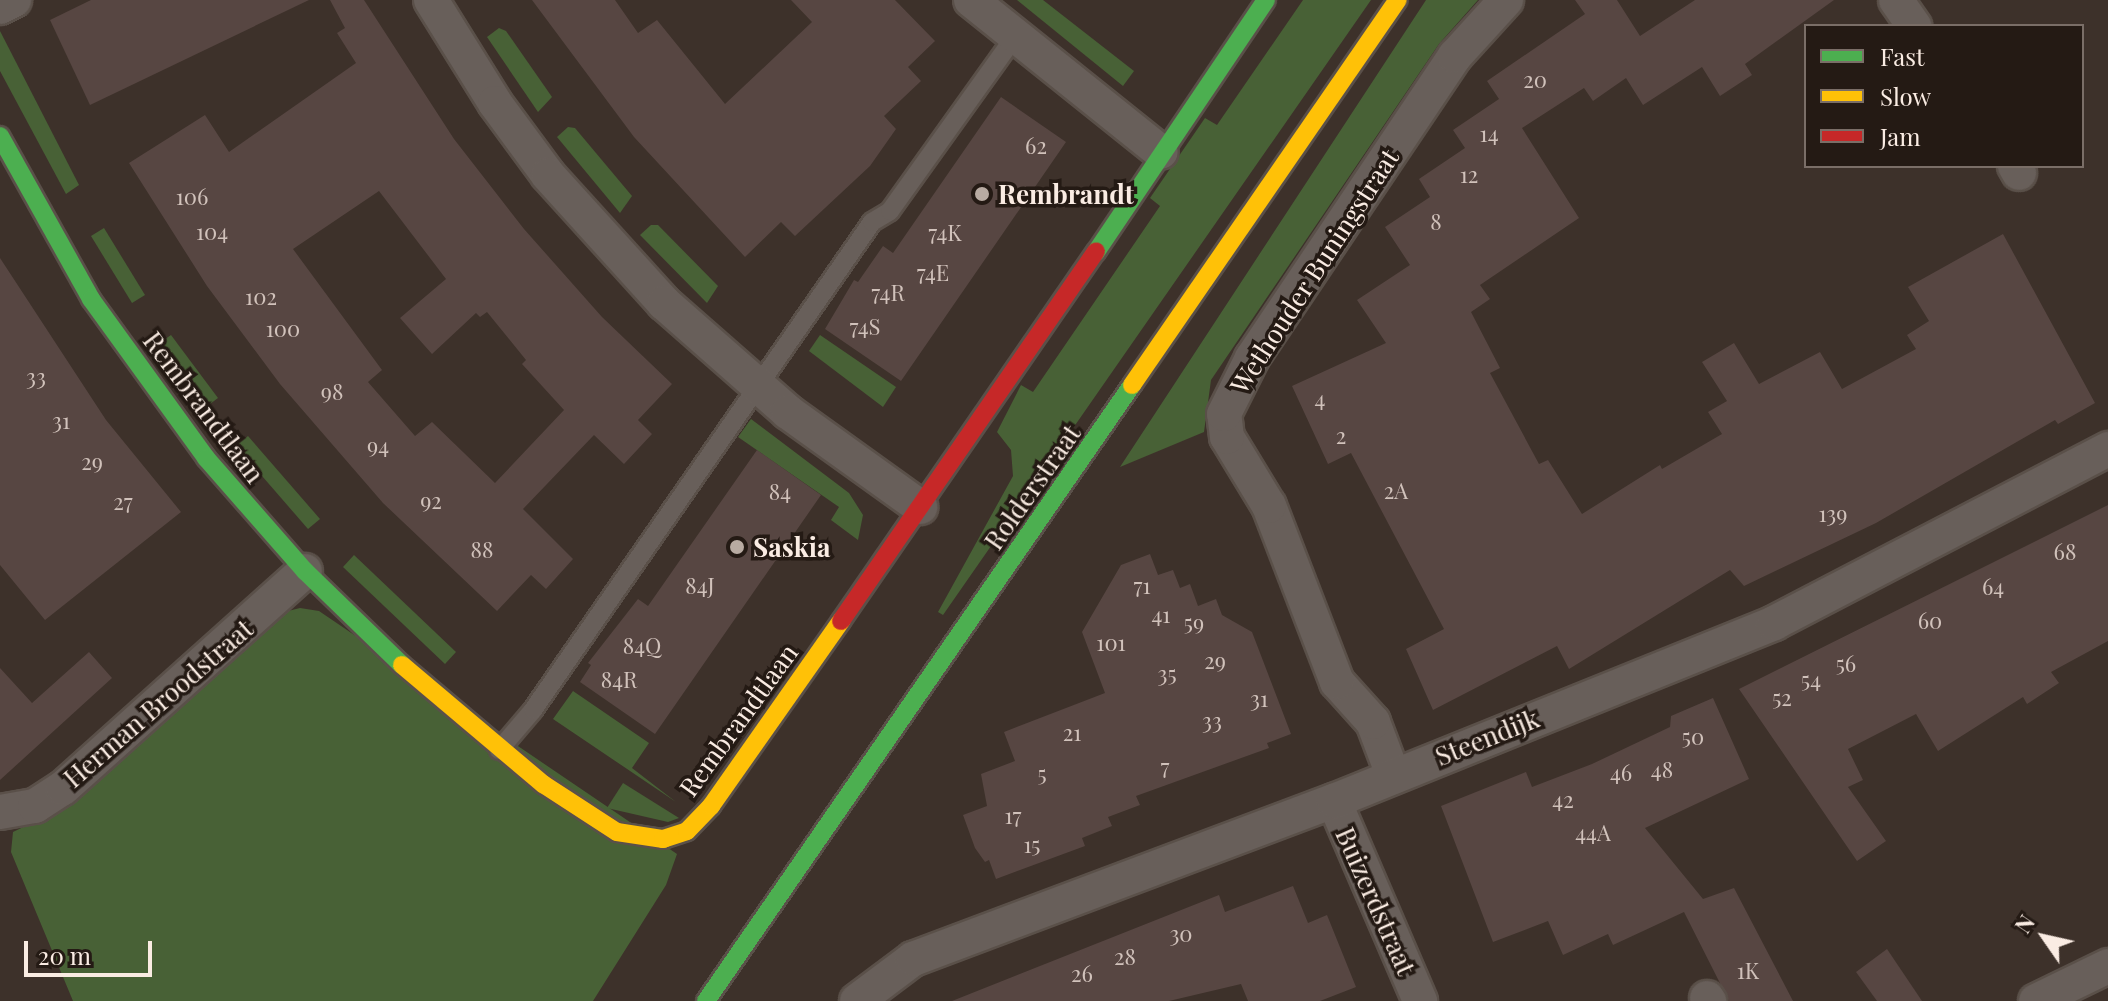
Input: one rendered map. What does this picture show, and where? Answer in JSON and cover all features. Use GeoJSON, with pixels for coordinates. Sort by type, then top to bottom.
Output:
{"type":"FeatureCollection","features":[{"type":"Feature","properties":{"kind":"street"},"geometry":{"type":"LineString","coordinates":[[0,7],[14,0]]}},
{"type":"Feature","properties":{"kind":"street"},"geometry":{"type":"LineString","coordinates":[[431,0],[495,103],[548,175],[664,303],[758,387],[920,507]]}},
{"type":"Feature","properties":{"kind":"street"},"geometry":{"type":"LineString","coordinates":[[971,0],[1014,38],[1161,152]]}},
{"type":"Feature","properties":{"kind":"street","name":"Rembrandtlaan"},"geometry":{"type":"LineString","coordinates":[[0,136],[91,299],[206,458],[305,571],[499,750],[617,832],[663,839],[687,831],[711,806],[920,507],[1266,0]]}},
{"type":"Feature","properties":{"kind":"street","name":"Rolderstraat"},"geometry":{"type":"LineString","coordinates":[[706,1001],[1398,0]]}},
{"type":"Feature","properties":{"kind":"street","name":"Wethouder Buningstraat"},"geometry":{"type":"LineString","coordinates":[[1393,775],[1373,722],[1337,682],[1269,506],[1227,437],[1224,414],[1252,358],[1455,56],[1506,0]]}},
{"type":"Feature","properties":{"kind":"street"},"geometry":{"type":"LineString","coordinates":[[1896,0],[1913,24]]}},
{"type":"Feature","properties":{"kind":"street","name":"Steendijk"},"geometry":{"type":"LineString","coordinates":[[857,1001],[913,959],[1334,801],[1774,623],[2108,449]]}},
{"type":"Feature","properties":{"kind":"street","name":"Herman Broodstraat"},"geometry":{"type":"LineString","coordinates":[[0,812],[35,806],[63,788],[305,571]]}},
{"type":"Feature","properties":{"kind":"street","name":"Buizerdstraat"},"geometry":{"type":"LineString","coordinates":[[1334,801],[1420,1001]]}},
{"type":"Feature","properties":{"kind":"street"},"geometry":{"type":"LineString","coordinates":[[2036,1001],[2108,966]]}},
{"type":"Feature","properties":{"kind":"lane"},"geometry":{"type":"LineString","coordinates":[[499,750],[533,710],[872,222],[890,211],[1014,38]]}},
{"type":"Feature","properties":{"kind":"green space"},"geometry":{"type":"Polygon","coordinates":[[[1017,0],[1043,0],[1134,71],[1123,86],[1017,0]]]}},
{"type":"Feature","properties":{"kind":"green space"},"geometry":{"type":"Polygon","coordinates":[[[1303,0],[1371,0],[943,615],[938,612],[1013,476],[1011,450],[997,432],[1021,385],[1033,392],[1160,206],[1150,198],[1205,118],[1217,125],[1303,0]]]}},
{"type":"Feature","properties":{"kind":"green space"},"geometry":{"type":"Polygon","coordinates":[[[1426,0],[1478,0],[1439,44],[1211,380],[1204,432],[1120,467],[1426,0]]]}},
{"type":"Feature","properties":{"kind":"green space"},"geometry":{"type":"Polygon","coordinates":[[[499,28],[506,31],[552,97],[538,112],[487,37],[499,28]]]}},
{"type":"Feature","properties":{"kind":"green space"},"geometry":{"type":"Polygon","coordinates":[[[0,31],[79,185],[66,194],[0,71],[0,31]]]}},
{"type":"Feature","properties":{"kind":"green space"},"geometry":{"type":"Polygon","coordinates":[[[568,127],[575,128],[632,196],[620,213],[557,137],[568,127]]]}},
{"type":"Feature","properties":{"kind":"green space"},"geometry":{"type":"Polygon","coordinates":[[[651,225],[658,225],[718,286],[707,303],[640,235],[651,225]]]}},
{"type":"Feature","properties":{"kind":"green space"},"geometry":{"type":"Polygon","coordinates":[[[104,228],[145,295],[132,303],[91,236],[104,228]]]}},
{"type":"Feature","properties":{"kind":"green space"},"geometry":{"type":"Polygon","coordinates":[[[171,335],[218,398],[206,407],[161,342],[171,335]]]}},
{"type":"Feature","properties":{"kind":"green space"},"geometry":{"type":"Polygon","coordinates":[[[820,335],[896,387],[883,407],[809,351],[820,335]]]}},
{"type":"Feature","properties":{"kind":"green space"},"geometry":{"type":"Polygon","coordinates":[[[751,419],[849,493],[863,515],[858,540],[831,520],[839,507],[738,437],[751,419]]]}},
{"type":"Feature","properties":{"kind":"green space"},"geometry":{"type":"Polygon","coordinates":[[[248,436],[320,519],[308,529],[236,446],[248,436]]]}},
{"type":"Feature","properties":{"kind":"green space"},"geometry":{"type":"Polygon","coordinates":[[[354,555],[456,652],[445,664],[343,567],[354,555]]]}},
{"type":"Feature","properties":{"kind":"green space"},"geometry":{"type":"Polygon","coordinates":[[[300,608],[319,611],[677,854],[666,885],[593,1001],[73,1001],[11,852],[13,832],[64,807],[284,612],[300,608]]]}},
{"type":"Feature","properties":{"kind":"green space"},"geometry":{"type":"Polygon","coordinates":[[[573,691],[649,743],[632,768],[676,802],[553,719],[573,691]]]}},
{"type":"Feature","properties":{"kind":"green space"},"geometry":{"type":"Polygon","coordinates":[[[623,783],[679,818],[668,822],[607,808],[623,783]]]}},
{"type":"Feature","properties":{"kind":"building"},"geometry":{"type":"Polygon","coordinates":[[[91,0],[309,0],[90,105],[50,20],[91,0]]]}},
{"type":"Feature","properties":{"kind":"building"},"geometry":{"type":"Polygon","coordinates":[[[330,0],[364,0],[454,139],[524,229],[602,317],[672,384],[638,420],[652,434],[624,464],[594,435],[523,509],[573,559],[546,589],[531,575],[497,611],[383,503],[280,384],[207,286],[129,163],[205,115],[229,152],[356,63],[337,33],[345,28],[330,0]],[[379,191],[293,249],[382,370],[368,382],[415,436],[432,422],[495,483],[564,410],[522,364],[526,360],[487,312],[480,317],[476,313],[432,354],[400,318],[446,279],[379,191]]]}},
{"type":"Feature","properties":{"kind":"building"},"geometry":{"type":"Polygon","coordinates":[[[532,0],[615,0],[638,33],[657,20],[725,104],[812,22],[791,0],[895,0],[935,41],[908,67],[921,81],[884,116],[896,129],[870,166],[795,236],[781,222],[745,257],[634,137],[532,0]]]}},
{"type":"Feature","properties":{"kind":"building"},"geometry":{"type":"Polygon","coordinates":[[[1575,0],[1617,0],[1640,36],[1695,0],[1834,0],[1745,64],[1752,75],[1720,96],[1702,67],[1643,105],[1626,78],[1593,101],[1584,88],[1522,128],[1579,218],[1480,285],[1490,299],[1471,312],[1500,368],[1490,373],[1539,464],[1548,460],[1582,514],[1660,465],[1662,469],[1722,434],[1708,412],[1727,401],[1702,362],[1734,343],[1759,384],[1820,352],[1842,389],[1916,349],[1907,335],[1929,321],[1908,287],[2003,234],[2095,403],[2058,424],[2055,420],[1876,523],[1744,586],[1730,570],[1569,669],[1557,646],[1433,710],[1406,649],[1444,629],[1351,453],[1328,464],[1292,386],[1386,343],[1357,300],[1410,265],[1385,227],[1430,197],[1419,179],[1465,148],[1453,130],[1499,99],[1487,81],[1585,14],[1575,0]]]}},
{"type":"Feature","properties":{"kind":"building","name":"Rembrandt"},"geometry":{"type":"Polygon","coordinates":[[[1001,97],[1066,142],[901,381],[825,329],[854,280],[858,282],[883,246],[893,253],[1001,97]]]}},
{"type":"Feature","properties":{"kind":"building"},"geometry":{"type":"Polygon","coordinates":[[[0,258],[106,420],[181,512],[45,620],[0,565],[0,258]]]}},
{"type":"Feature","properties":{"kind":"building","name":"Saskia"},"geometry":{"type":"Polygon","coordinates":[[[757,450],[821,495],[655,734],[580,682],[591,665],[588,663],[638,599],[648,606],[757,450]]]}},
{"type":"Feature","properties":{"kind":"building"},"geometry":{"type":"Polygon","coordinates":[[[2108,505],[2108,641],[2051,672],[2059,683],[2027,704],[2023,697],[1938,751],[1916,714],[1848,749],[1863,780],[1848,787],[1886,841],[1857,861],[1739,689],[2108,505]]]}},
{"type":"Feature","properties":{"kind":"building"},"geometry":{"type":"Polygon","coordinates":[[[1150,554],[1158,575],[1173,570],[1180,588],[1190,584],[1198,606],[1216,599],[1222,615],[1252,632],[1291,734],[1267,743],[1269,748],[1136,796],[1140,805],[1108,817],[1112,826],[1082,838],[1085,846],[996,879],[989,860],[985,862],[975,848],[963,815],[987,806],[981,774],[1015,761],[1004,732],[1105,693],[1082,632],[1121,565],[1150,554]]]}},
{"type":"Feature","properties":{"kind":"building"},"geometry":{"type":"Polygon","coordinates":[[[89,652],[112,678],[0,780],[0,668],[32,703],[89,652]]]}},
{"type":"Feature","properties":{"kind":"building"},"geometry":{"type":"Polygon","coordinates":[[[1713,698],[1749,779],[1645,828],[1703,899],[1734,888],[1793,1001],[1729,1001],[1684,912],[1613,945],[1608,934],[1563,955],[1548,921],[1493,942],[1441,806],[1526,772],[1532,787],[1592,764],[1670,727],[1671,716],[1713,698]]]}},
{"type":"Feature","properties":{"kind":"building"},"geometry":{"type":"Polygon","coordinates":[[[1293,886],[1308,923],[1327,915],[1356,987],[1320,1001],[1248,1001],[1241,984],[1169,1001],[952,1001],[1219,895],[1225,912],[1293,886]]]}},
{"type":"Feature","properties":{"kind":"building"},"geometry":{"type":"Polygon","coordinates":[[[1887,949],[1922,1001],[1877,1001],[1856,972],[1887,949]]]}},
{"type":"Feature","properties":{"kind":"traffic: fast"},"geometry":{"type":"LineString","coordinates":[[1096,252],[1266,0]]}},
{"type":"Feature","properties":{"kind":"traffic: fast"},"geometry":{"type":"LineString","coordinates":[[0,136],[91,299],[206,458],[305,571],[402,665]]}},
{"type":"Feature","properties":{"kind":"traffic: fast"},"geometry":{"type":"LineString","coordinates":[[706,1001],[1132,385]]}},
{"type":"Feature","properties":{"kind":"traffic: slow"},"geometry":{"type":"LineString","coordinates":[[1132,385],[1398,0]]}},
{"type":"Feature","properties":{"kind":"traffic: slow"},"geometry":{"type":"LineString","coordinates":[[402,665],[543,784],[617,832],[663,839],[687,831],[711,806],[841,621]]}},
{"type":"Feature","properties":{"kind":"traffic: jam"},"geometry":{"type":"LineString","coordinates":[[841,621],[1096,252]]}},
{"type":"Feature","properties":{"kind":"place","name":"Rembrandt"},"geometry":{"type":"Point","coordinates":[982,194]}},
{"type":"Feature","properties":{"kind":"place","name":"Saskia"},"geometry":{"type":"Point","coordinates":[737,547]}}]}
